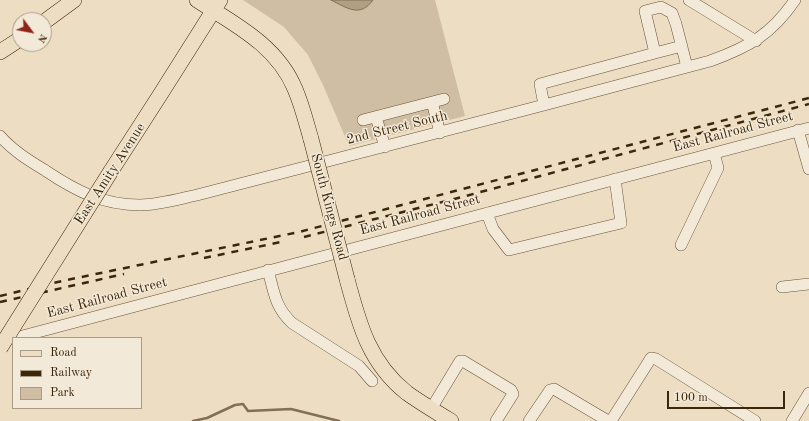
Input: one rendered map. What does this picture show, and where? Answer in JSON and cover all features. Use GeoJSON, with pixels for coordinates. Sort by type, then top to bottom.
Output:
{"type":"FeatureCollection","features":[{"type":"Feature","properties":{"kind":"main road"},"geometry":{"type":"LineString","coordinates":[[52,16],[74,0]]}},
{"type":"Feature","properties":{"kind":"main road","name":"South Kings Road"},"geometry":{"type":"LineString","coordinates":[[197,0],[217,5],[255,38],[285,69],[295,88],[311,139],[358,322],[366,343],[376,360],[391,379],[407,393],[451,421]]}},
{"type":"Feature","properties":{"kind":"main road","name":"East Amity Avenue"},"geometry":{"type":"LineString","coordinates":[[0,348],[217,5]]}},
{"type":"Feature","properties":{"kind":"main road"},"geometry":{"type":"LineString","coordinates":[[0,52],[12,44]]}},
{"type":"Feature","properties":{"kind":"street"},"geometry":{"type":"LineString","coordinates":[[689,0],[756,41]]}},
{"type":"Feature","properties":{"kind":"street","name":"2nd Street South"},"geometry":{"type":"LineString","coordinates":[[0,136],[21,156],[79,191],[98,199],[118,204],[141,205],[167,202],[544,106],[730,54],[756,41],[766,34],[781,19],[796,0]]}},
{"type":"Feature","properties":{"kind":"street"},"geometry":{"type":"LineString","coordinates":[[655,53],[645,11],[661,7],[672,13],[687,67]]}},
{"type":"Feature","properties":{"kind":"street"},"geometry":{"type":"LineString","coordinates":[[544,106],[540,84],[682,46]]}},
{"type":"Feature","properties":{"kind":"street"},"geometry":{"type":"LineString","coordinates":[[363,120],[444,99]]}},
{"type":"Feature","properties":{"kind":"street"},"geometry":{"type":"LineString","coordinates":[[432,102],[440,133]]}},
{"type":"Feature","properties":{"kind":"street"},"geometry":{"type":"LineString","coordinates":[[376,117],[385,147]]}},
{"type":"Feature","properties":{"kind":"street"},"geometry":{"type":"LineString","coordinates":[[804,129],[809,169]]}},
{"type":"Feature","properties":{"kind":"street","name":"East Railroad Street"},"geometry":{"type":"LineString","coordinates":[[18,337],[804,129]]}},
{"type":"Feature","properties":{"kind":"street"},"geometry":{"type":"LineString","coordinates":[[681,245],[718,168],[714,153]]}},
{"type":"Feature","properties":{"kind":"street"},"geometry":{"type":"LineString","coordinates":[[487,213],[493,229],[509,250],[621,222],[615,179]]}},
{"type":"Feature","properties":{"kind":"street"},"geometry":{"type":"LineString","coordinates":[[268,270],[278,305],[283,314],[292,323],[359,366],[372,381]]}},
{"type":"Feature","properties":{"kind":"street"},"geometry":{"type":"LineString","coordinates":[[782,287],[809,284]]}},
{"type":"Feature","properties":{"kind":"street","name":"East Railroad Street"},"geometry":{"type":"LineString","coordinates":[[0,342],[12,339]]}},
{"type":"Feature","properties":{"kind":"street"},"geometry":{"type":"LineString","coordinates":[[529,421],[550,390],[554,389],[610,421],[651,358],[656,359],[755,421]]}},
{"type":"Feature","properties":{"kind":"street"},"geometry":{"type":"LineString","coordinates":[[431,409],[460,361],[463,361],[510,390],[513,394],[496,421]]}},
{"type":"Feature","properties":{"kind":"street"},"geometry":{"type":"LineString","coordinates":[[792,421],[809,393]]}},
{"type":"Feature","properties":{"kind":"green space"},"geometry":{"type":"Polygon","coordinates":[[[243,0],[435,0],[465,116],[349,146],[323,85],[308,55],[284,27],[243,0]]]}},
{"type":"Feature","properties":{"kind":"shaded area"},"geometry":{"type":"Polygon","coordinates":[[[331,0],[373,0],[363,9],[353,10],[331,0]]]}},
{"type":"Feature","properties":{"kind":"waterway"},"geometry":{"type":"LineString","coordinates":[[193,421],[207,418],[235,405],[243,404],[248,411],[291,409],[339,421]]}},
{"type":"Feature","properties":{"kind":"railway"},"geometry":{"type":"LineString","coordinates":[[0,296],[62,281],[299,232],[809,98]]}},
{"type":"Feature","properties":{"kind":"railway"},"geometry":{"type":"LineString","coordinates":[[304,237],[462,197],[809,104]]}},
{"type":"Feature","properties":{"kind":"railway"},"geometry":{"type":"LineString","coordinates":[[204,258],[281,242]]}},
{"type":"Feature","properties":{"kind":"railway"},"geometry":{"type":"LineString","coordinates":[[0,302],[124,274]]}}]}
